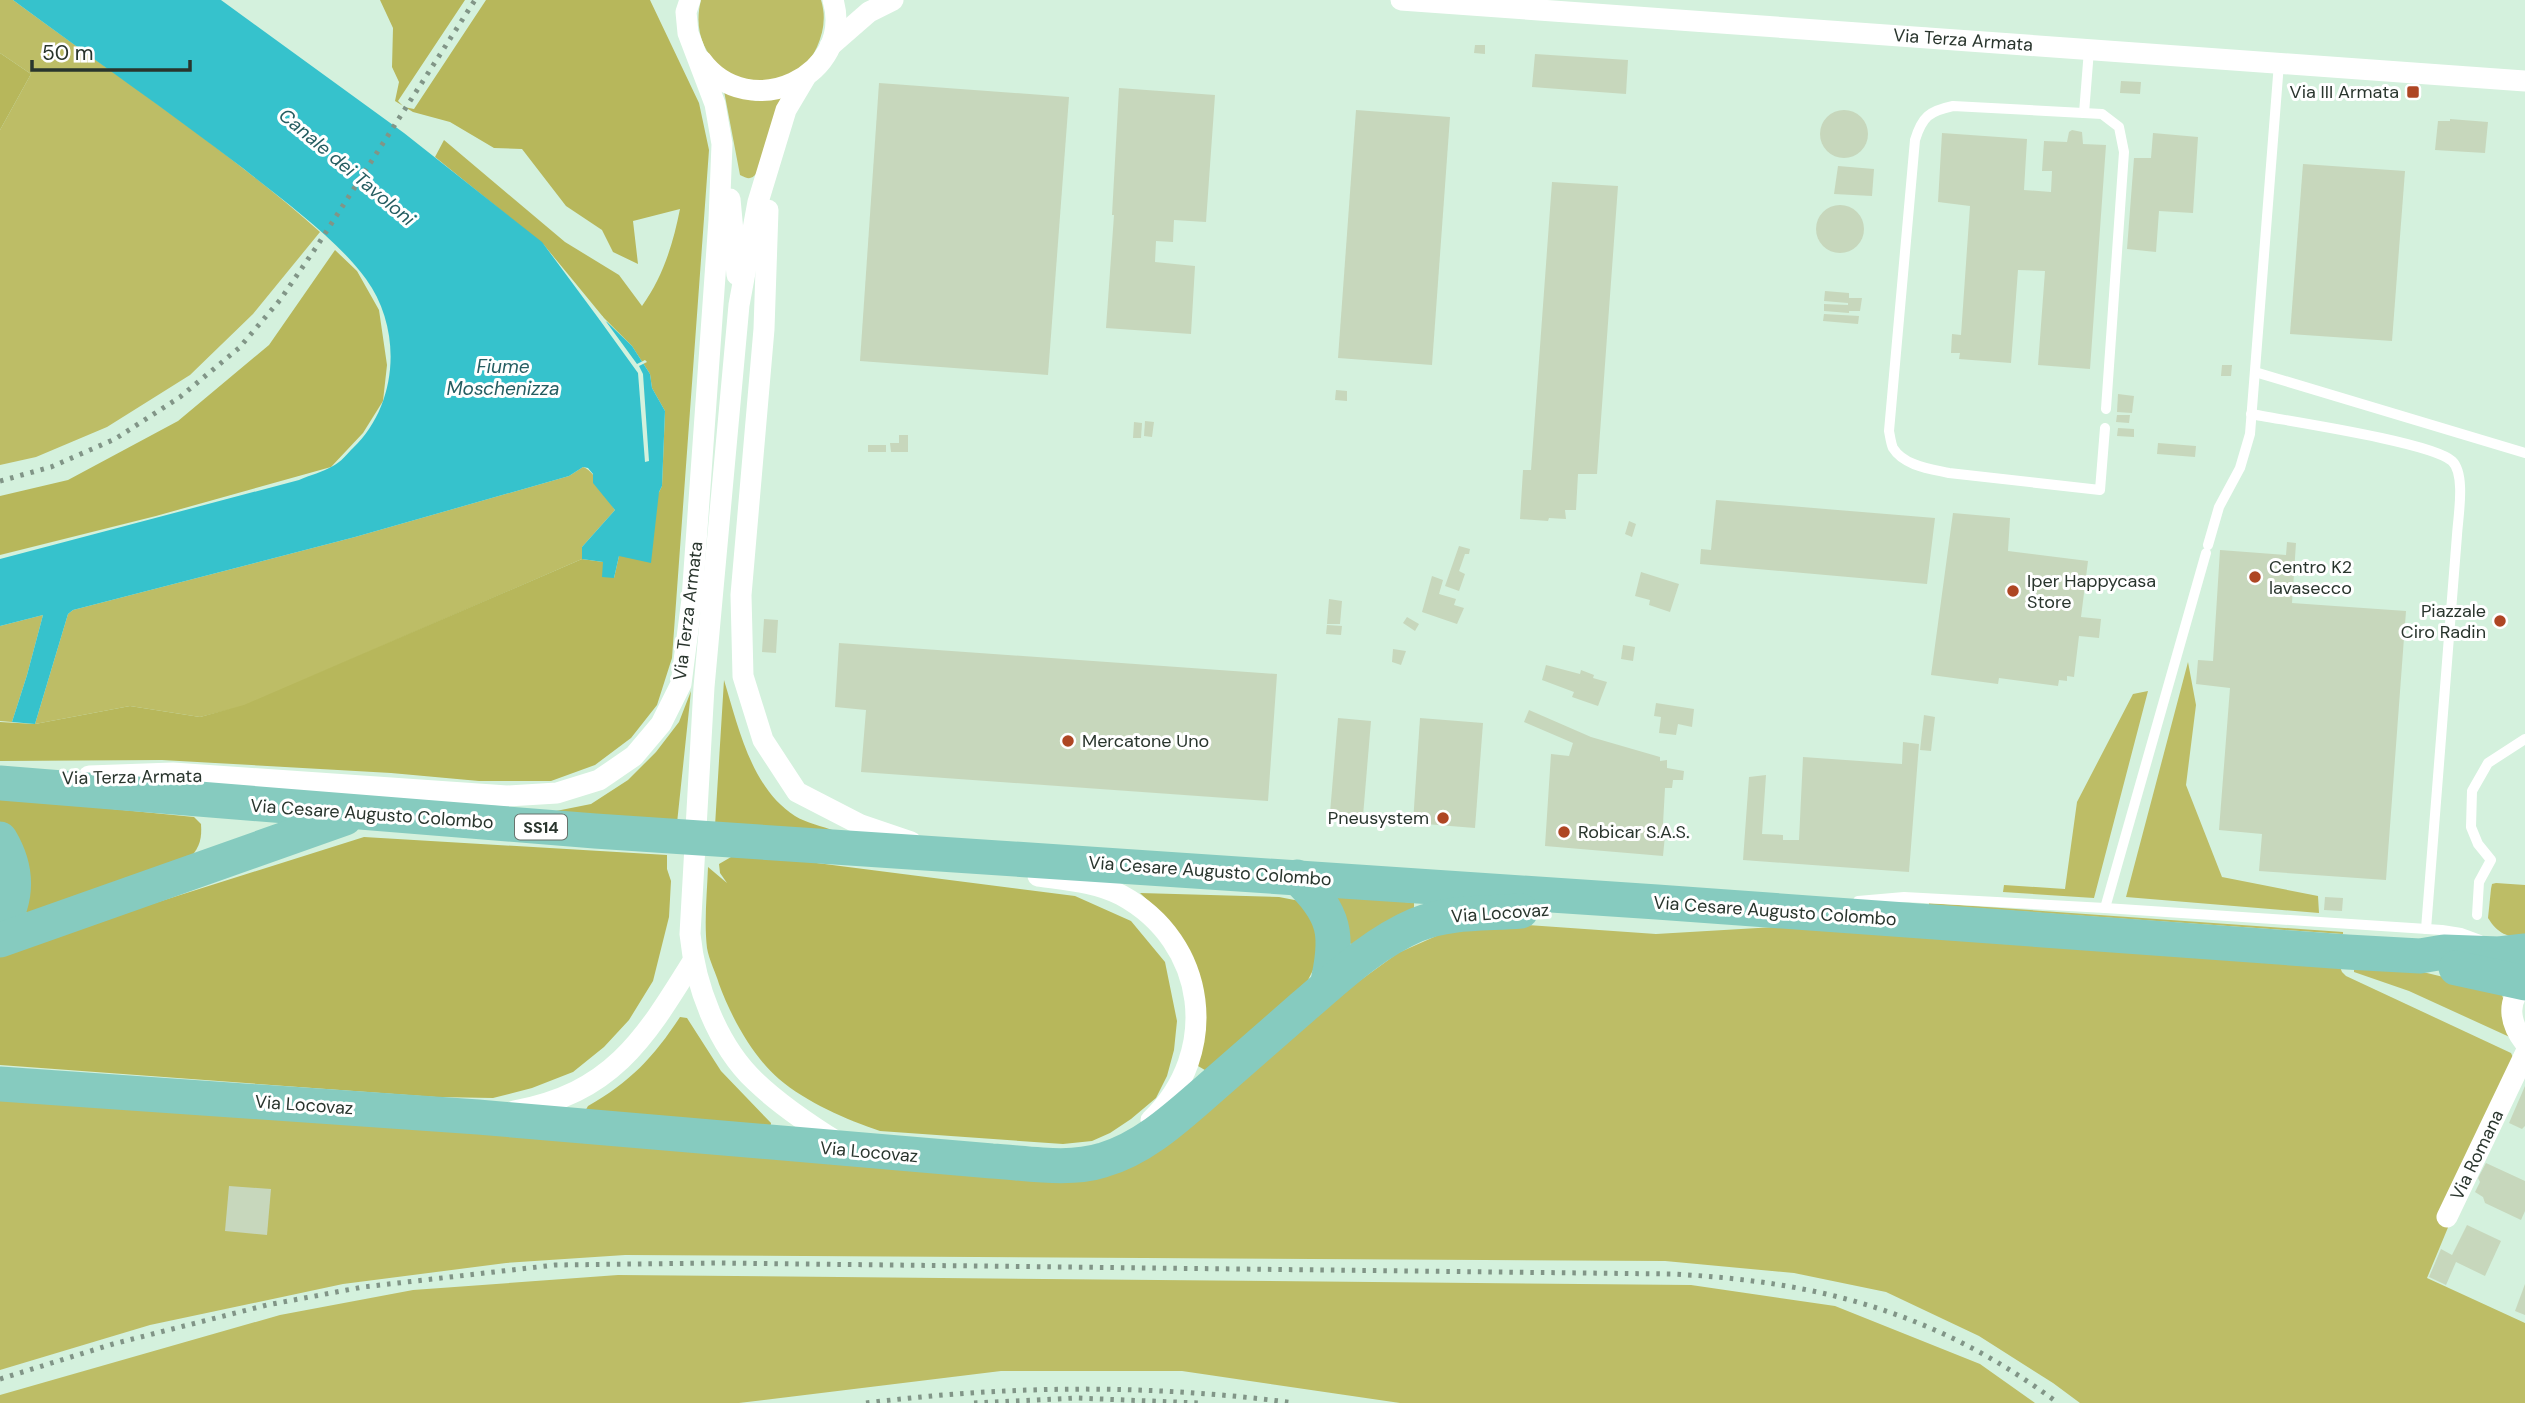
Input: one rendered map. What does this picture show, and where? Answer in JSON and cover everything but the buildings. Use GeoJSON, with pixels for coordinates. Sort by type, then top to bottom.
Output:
{"type":"FeatureCollection","features":[{"type":"Feature","properties":{"kind":"main road","name":"Via Cesare Augusto Colombo"},"geometry":{"type":"LineString","coordinates":[[0,783],[358,813],[1796,913],[2423,943],[2444,952],[2512,952]]}},
{"type":"Feature","properties":{"kind":"main road"},"geometry":{"type":"LineString","coordinates":[[0,940],[358,813]]}},
{"type":"Feature","properties":{"kind":"main road"},"geometry":{"type":"LineString","coordinates":[[0,839],[9,853],[15,876],[8,912],[0,928]]}},
{"type":"Feature","properties":{"kind":"main road"},"geometry":{"type":"LineString","coordinates":[[1297,877],[1316,895],[1329,916],[1334,957],[1327,986]]}},
{"type":"Feature","properties":{"kind":"main road","name":"Via Locovaz"},"geometry":{"type":"LineString","coordinates":[[0,1084],[478,1117],[853,1151],[1069,1165],[1101,1161],[1132,1149],[1177,1117],[1366,954],[1417,925],[1448,916],[1657,902]]}},
{"type":"Feature","properties":{"kind":"main road","name":"Via Cesare Augusto Colombo"},"geometry":{"type":"LineString","coordinates":[[2423,943],[2440,965],[2525,984]]}},
{"type":"Feature","properties":{"kind":"street","name":"Via Terza Armata"},"geometry":{"type":"LineString","coordinates":[[829,48],[835,27],[833,0]]}},
{"type":"Feature","properties":{"kind":"street","name":"Via Terza Armata"},"geometry":{"type":"LineString","coordinates":[[853,1151],[809,1124],[755,1081],[733,1055],[716,1023],[692,961],[690,934],[704,687],[739,305],[758,202],[786,110],[805,78],[819,64],[829,48],[869,12],[893,0]]}},
{"type":"Feature","properties":{"kind":"street","name":"Via Terza Armata"},"geometry":{"type":"LineString","coordinates":[[1401,0],[2525,81]]}},
{"type":"Feature","properties":{"kind":"street","name":"Via Terza Armata"},"geometry":{"type":"LineString","coordinates":[[686,4],[688,33],[715,104],[733,221],[739,305]]}},
{"type":"Feature","properties":{"kind":"street"},"geometry":{"type":"LineString","coordinates":[[695,53],[708,69],[729,85],[755,91],[781,89],[805,78]]}},
{"type":"Feature","properties":{"kind":"street","name":"Via Terza Armata"},"geometry":{"type":"LineString","coordinates":[[0,783],[173,773],[507,796],[558,793],[599,780],[634,756],[661,724],[681,684],[693,586],[717,261],[722,144]]}},
{"type":"Feature","properties":{"kind":"street","name":"Via Terza Armata"},"geometry":{"type":"LineString","coordinates":[[775,145],[767,217],[764,329],[741,595],[743,676],[763,740],[797,792],[862,825],[943,853]]}},
{"type":"Feature","properties":{"kind":"street","name":"Via Locovaz"},"geometry":{"type":"LineString","coordinates":[[809,1124],[869,1139],[1084,1152],[1136,1132],[1166,1106],[1182,1079],[1194,1047],[1194,989],[1187,963],[1168,933],[1122,895],[1093,884],[973,869],[899,850]]}},
{"type":"Feature","properties":{"kind":"street"},"geometry":{"type":"LineString","coordinates":[[478,1117],[530,1108],[568,1096],[601,1078],[627,1056],[649,1031],[692,961]]}},
{"type":"Feature","properties":{"kind":"street"},"geometry":{"type":"LineString","coordinates":[[2525,984],[2513,996],[2512,1009],[2517,1031],[2525,1043]]}},
{"type":"Feature","properties":{"kind":"street","name":"Via Romana"},"geometry":{"type":"LineString","coordinates":[[2447,1217],[2525,1054]]}},
{"type":"Feature","properties":{"kind":"lane"},"geometry":{"type":"LineString","coordinates":[[2084,113],[2089,50]]}},
{"type":"Feature","properties":{"kind":"lane"},"geometry":{"type":"LineString","coordinates":[[2105,908],[2219,507],[2240,468],[2250,433],[2279,63]]}},
{"type":"Feature","properties":{"kind":"lane"},"geometry":{"type":"LineString","coordinates":[[2105,428],[2100,490],[1925,468],[1904,458],[1893,447],[1889,432],[1915,140],[1920,124],[1934,110],[1953,106],[2102,114],[2119,127],[2124,152],[2106,408]]}},
{"type":"Feature","properties":{"kind":"lane"},"geometry":{"type":"LineString","coordinates":[[2255,372],[2525,453]]}},
{"type":"Feature","properties":{"kind":"lane"},"geometry":{"type":"LineString","coordinates":[[1796,913],[1845,902],[1904,897],[2105,908],[2423,943],[2457,535],[2459,472],[2452,460],[2399,442],[2251,414]]}},
{"type":"Feature","properties":{"kind":"lane"},"geometry":{"type":"LineString","coordinates":[[2477,915],[2479,882],[2491,860],[2477,844],[2471,827],[2472,791],[2488,763],[2525,739]]}},
{"type":"Feature","properties":{"kind":"shaded area"},"geometry":{"type":"Polygon","coordinates":[[[0,0],[13,0],[169,113],[246,171],[320,232],[253,314],[190,375],[107,427],[36,457],[0,465],[0,130],[31,74],[0,53],[0,0]]]}},
{"type":"Feature","properties":{"kind":"shaded area"},"geometry":{"type":"Polygon","coordinates":[[[380,0],[465,0],[398,101],[403,106],[395,101],[399,82],[392,67],[393,28],[380,0]]]}},
{"type":"Feature","properties":{"kind":"shaded area"},"geometry":{"type":"Polygon","coordinates":[[[486,0],[650,0],[699,103],[709,150],[672,658],[657,705],[631,738],[595,765],[551,781],[479,781],[391,773],[162,760],[0,761],[0,722],[35,724],[130,706],[200,717],[244,705],[582,559],[603,562],[614,578],[619,556],[662,486],[665,411],[652,388],[650,374],[632,346],[604,318],[544,245],[435,157],[444,140],[565,242],[619,275],[642,306],[656,284],[666,260],[680,209],[633,221],[638,264],[613,252],[602,230],[566,206],[522,149],[494,148],[450,122],[413,112],[405,107],[414,109],[486,0]]]}},
{"type":"Feature","properties":{"kind":"shaded area"},"geometry":{"type":"Polygon","coordinates":[[[701,0],[821,0],[824,18],[817,47],[802,67],[783,79],[761,82],[740,78],[721,67],[706,50],[699,27],[701,0]]]}},
{"type":"Feature","properties":{"kind":"shaded area"},"geometry":{"type":"Polygon","coordinates":[[[0,53],[31,74],[0,130],[0,53]]]}},
{"type":"Feature","properties":{"kind":"shaded area"},"geometry":{"type":"Polygon","coordinates":[[[724,91],[756,101],[782,95],[757,173],[751,178],[740,175],[724,91]]]}},
{"type":"Feature","properties":{"kind":"shaded area"},"geometry":{"type":"Polygon","coordinates":[[[335,250],[357,271],[379,310],[387,365],[383,401],[363,433],[331,467],[156,516],[0,555],[0,496],[68,480],[178,421],[269,345],[335,250]]]}},
{"type":"Feature","properties":{"kind":"shaded area"},"geometry":{"type":"Polygon","coordinates":[[[583,467],[596,479],[615,510],[582,547],[582,559],[244,706],[200,717],[130,706],[35,724],[68,614],[73,610],[355,537],[569,476],[583,467]]]}},
{"type":"Feature","properties":{"kind":"shaded area"},"geometry":{"type":"Polygon","coordinates":[[[43,615],[12,722],[0,721],[0,626],[43,615]]]}},
{"type":"Feature","properties":{"kind":"shaded area"},"geometry":{"type":"Polygon","coordinates":[[[2188,662],[2196,705],[2186,785],[2222,877],[2318,896],[2319,913],[2126,897],[2188,662]]]}},
{"type":"Feature","properties":{"kind":"shaded area"},"geometry":{"type":"Polygon","coordinates":[[[724,680],[748,755],[767,789],[795,816],[835,831],[715,826],[724,680]]]}},
{"type":"Feature","properties":{"kind":"shaded area"},"geometry":{"type":"Polygon","coordinates":[[[691,691],[677,823],[551,812],[591,804],[628,780],[656,752],[679,722],[691,691]]]}},
{"type":"Feature","properties":{"kind":"shaded area"},"geometry":{"type":"Polygon","coordinates":[[[2148,691],[2094,898],[2003,892],[2004,885],[2065,889],[2077,802],[2133,694],[2148,691]]]}},
{"type":"Feature","properties":{"kind":"shaded area"},"geometry":{"type":"Polygon","coordinates":[[[0,798],[194,817],[201,824],[201,838],[191,857],[28,914],[24,910],[0,823],[0,798]]]}},
{"type":"Feature","properties":{"kind":"shaded area"},"geometry":{"type":"Polygon","coordinates":[[[364,837],[667,855],[667,869],[671,881],[669,917],[653,981],[629,1020],[604,1047],[573,1072],[532,1088],[493,1098],[436,1097],[0,1065],[0,952],[364,837]]]}},
{"type":"Feature","properties":{"kind":"shaded area"},"geometry":{"type":"Polygon","coordinates":[[[738,853],[1075,896],[1131,921],[1165,962],[1177,1021],[1174,1050],[1167,1076],[1156,1098],[1110,1133],[1092,1141],[1063,1144],[880,1131],[814,1103],[779,1079],[760,1060],[730,1010],[708,953],[708,867],[727,883],[720,873],[719,864],[738,853]]]}},
{"type":"Feature","properties":{"kind":"shaded area"},"geometry":{"type":"Polygon","coordinates":[[[2492,884],[2525,885],[2525,938],[2504,934],[2495,928],[2488,918],[2492,884]]]}},
{"type":"Feature","properties":{"kind":"shaded area"},"geometry":{"type":"Polygon","coordinates":[[[1140,893],[1279,897],[1305,902],[1319,936],[1314,968],[1304,988],[1210,1073],[1198,1066],[1200,989],[1190,952],[1163,915],[1140,893]]]}},
{"type":"Feature","properties":{"kind":"shaded area"},"geometry":{"type":"Polygon","coordinates":[[[1338,895],[1414,903],[1414,908],[1360,945],[1345,943],[1333,899],[1338,895]]]}},
{"type":"Feature","properties":{"kind":"shaded area"},"geometry":{"type":"Polygon","coordinates":[[[1929,905],[2343,932],[2343,934],[1929,905]]]}},
{"type":"Feature","properties":{"kind":"shaded area"},"geometry":{"type":"Polygon","coordinates":[[[1515,924],[1656,934],[1775,927],[2340,967],[2346,976],[2511,1053],[2516,1064],[2427,1278],[2525,1323],[2525,1403],[2080,1403],[1979,1336],[1886,1292],[1794,1273],[1665,1261],[625,1255],[506,1263],[343,1284],[150,1325],[0,1370],[0,1100],[1090,1176],[1398,953],[1461,925],[1515,924]]]}},
{"type":"Feature","properties":{"kind":"shaded area"},"geometry":{"type":"Polygon","coordinates":[[[2354,967],[2427,973],[2501,991],[2514,1039],[2409,991],[2354,972],[2354,967]]]}},
{"type":"Feature","properties":{"kind":"shaded area"},"geometry":{"type":"Polygon","coordinates":[[[680,1017],[687,1018],[721,1071],[771,1123],[770,1131],[584,1113],[588,1106],[640,1068],[680,1017]]]}},
{"type":"Feature","properties":{"kind":"shaded area"},"geometry":{"type":"Polygon","coordinates":[[[618,1275],[1691,1285],[1835,1306],[1980,1364],[2035,1403],[1400,1403],[1182,1371],[1001,1371],[739,1403],[0,1403],[0,1395],[280,1315],[413,1290],[618,1275]]]}},
{"type":"Feature","properties":{"kind":"water","name":"Fiume Moschenizza"},"geometry":{"type":"Polygon","coordinates":[[[13,0],[221,0],[404,133],[542,242],[599,319],[607,322],[632,346],[650,374],[652,388],[665,411],[662,486],[659,492],[651,563],[619,556],[614,578],[602,577],[603,562],[582,559],[582,547],[615,510],[593,483],[593,474],[583,467],[569,476],[355,537],[73,610],[68,614],[35,724],[12,722],[43,615],[0,626],[0,559],[299,480],[329,468],[344,458],[368,430],[387,389],[390,366],[386,321],[378,299],[366,279],[340,249],[244,169],[13,0]]]}},
{"type":"Feature","properties":{"kind":"pier"},"geometry":{"type":"Polygon","coordinates":[[[602,316],[637,364],[645,360],[647,362],[639,366],[643,374],[649,461],[645,462],[638,373],[599,319],[602,316]]]}},
{"type":"Feature","properties":{"kind":"railway"},"geometry":{"type":"LineString","coordinates":[[0,481],[51,467],[115,439],[180,397],[239,348],[280,300],[317,246],[475,0]]}},
{"type":"Feature","properties":{"kind":"railway"},"geometry":{"type":"LineString","coordinates":[[0,1379],[113,1344],[267,1305],[363,1287],[555,1265],[718,1263],[1671,1274],[1777,1284],[1875,1307],[1922,1324],[1968,1346],[2013,1372],[2058,1403]]}},
{"type":"Feature","properties":{"kind":"railway"},"geometry":{"type":"LineString","coordinates":[[866,1403],[974,1393],[1080,1389],[1187,1392],[1295,1403]]}},
{"type":"Feature","properties":{"kind":"railway"},"geometry":{"type":"LineString","coordinates":[[974,1403],[1076,1398],[1199,1403]]}},
{"type":"Feature","properties":{"kind":"place","name":"Via III Armata"},"geometry":{"type":"Point","coordinates":[2413,92]}},
{"type":"Feature","properties":{"kind":"place","name":"Centro K2 lavasecco"},"geometry":{"type":"Point","coordinates":[2255,577]}},
{"type":"Feature","properties":{"kind":"place","name":"Iper Happycasa Store"},"geometry":{"type":"Point","coordinates":[2013,591]}},
{"type":"Feature","properties":{"kind":"place","name":"Piazzale Ciro Radin"},"geometry":{"type":"Point","coordinates":[2500,621]}},
{"type":"Feature","properties":{"kind":"place","name":"Mercatone Uno"},"geometry":{"type":"Point","coordinates":[1068,741]}},
{"type":"Feature","properties":{"kind":"place","name":"Pneusystem"},"geometry":{"type":"Point","coordinates":[1443,818]}},
{"type":"Feature","properties":{"kind":"place","name":"Robicar S.A.S."},"geometry":{"type":"Point","coordinates":[1564,832]}},
{"type":"Feature","properties":{"kind":"water label","name":"Canale dei Tavoloni"},"geometry":{"type":"Point","coordinates":[347,167]}}]}
